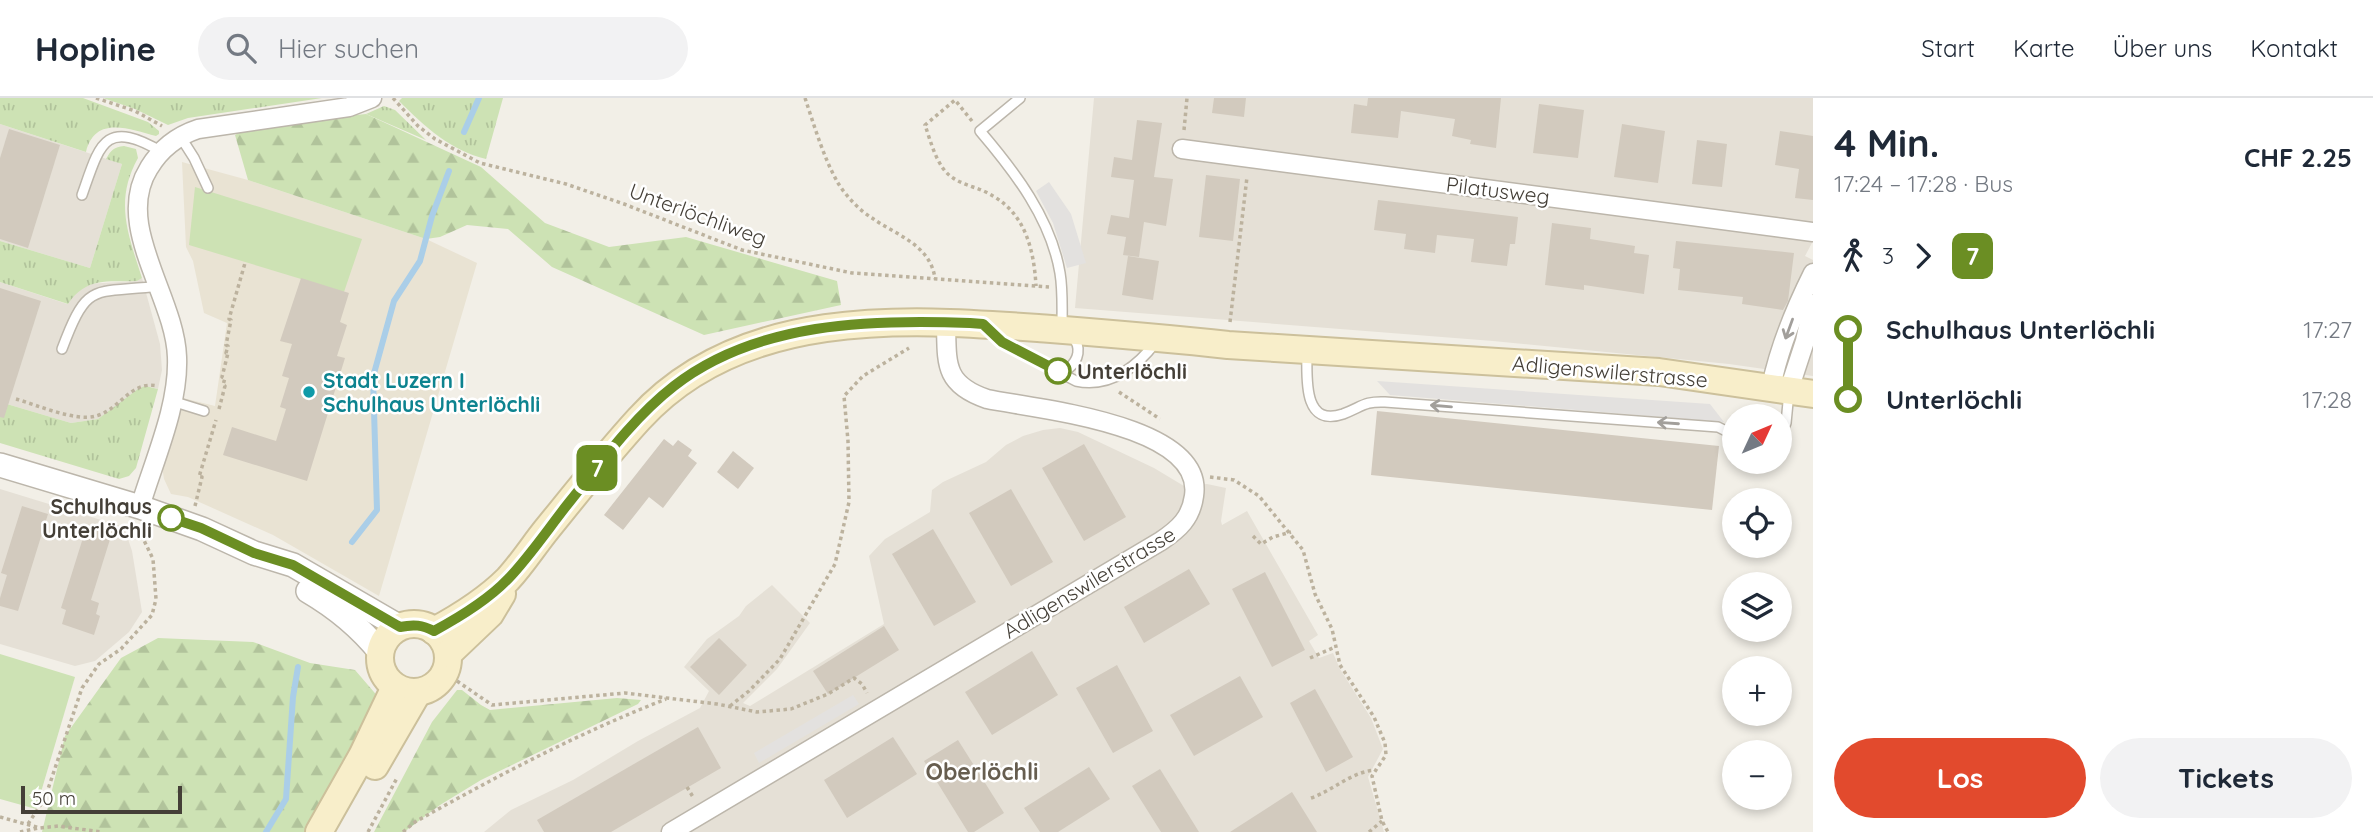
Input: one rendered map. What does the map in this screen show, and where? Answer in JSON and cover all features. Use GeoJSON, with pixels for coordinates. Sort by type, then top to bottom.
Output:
{"type":"FeatureCollection","features":[{"type":"Feature","properties":{"kind":"main road","name":"Adligenswilerstrasse"},"geometry":{"type":"LineString","coordinates":[[434,631],[455,620],[507,579],[641,416],[674,387],[701,368],[766,340],[827,327],[946,322],[983,324],[1161,337],[1228,345],[1659,372],[1791,390]]}},
{"type":"Feature","properties":{"kind":"main road","name":"Adligenswilerstrasse"},"geometry":{"type":"LineString","coordinates":[[448,654],[490,614],[507,579]]}},
{"type":"Feature","properties":{"kind":"main road"},"geometry":{"type":"LineString","coordinates":[[412,624],[434,631],[443,641],[448,654],[447,667],[441,679],[431,688],[407,690],[386,678],[380,666],[380,652],[387,637],[400,627],[412,624]]}},
{"type":"Feature","properties":{"kind":"main road"},"geometry":{"type":"LineString","coordinates":[[319,832],[362,756],[407,690]]}},
{"type":"Feature","properties":{"kind":"main road"},"geometry":{"type":"LineString","coordinates":[[338,832],[407,690]]}},
{"type":"Feature","properties":{"kind":"street"},"geometry":{"type":"LineString","coordinates":[[138,517],[168,395],[176,383],[176,344],[141,236],[137,199],[144,176],[174,133],[349,107],[372,98]]}},
{"type":"Feature","properties":{"kind":"street","name":"Pilatusweg"},"geometry":{"type":"LineString","coordinates":[[1182,149],[1813,232]]}},
{"type":"Feature","properties":{"kind":"street"},"geometry":{"type":"LineString","coordinates":[[1791,390],[1774,372],[1813,273]]}},
{"type":"Feature","properties":{"kind":"street"},"geometry":{"type":"LineString","coordinates":[[1791,390],[1813,304]]}},
{"type":"Feature","properties":{"kind":"street","name":"Adligenswilerstrasse"},"geometry":{"type":"LineString","coordinates":[[671,832],[1161,541],[1180,529],[1192,510],[1195,492],[1192,475],[1183,461],[1145,434],[1120,425],[987,400],[968,393],[954,381],[947,363],[946,322]]}},
{"type":"Feature","properties":{"kind":"street"},"geometry":{"type":"LineString","coordinates":[[0,465],[138,517],[201,528],[254,553],[293,565],[400,627]]}},
{"type":"Feature","properties":{"kind":"street"},"geometry":{"type":"LineString","coordinates":[[254,553],[286,578],[341,612],[364,632],[380,652]]}},
{"type":"Feature","properties":{"kind":"lane"},"geometry":{"type":"LineString","coordinates":[[1020,98],[980,131],[1002,157],[1042,219],[1054,246],[1061,288],[1062,330],[1076,340],[1078,356],[1068,369],[1058,371]]}},
{"type":"Feature","properties":{"kind":"lane"},"geometry":{"type":"LineString","coordinates":[[174,133],[194,158],[208,188]]}},
{"type":"Feature","properties":{"kind":"lane"},"geometry":{"type":"LineString","coordinates":[[82,195],[96,155],[109,139],[119,136],[132,137],[162,152]]}},
{"type":"Feature","properties":{"kind":"lane"},"geometry":{"type":"LineString","coordinates":[[62,349],[75,317],[89,296],[98,292],[159,286]]}},
{"type":"Feature","properties":{"kind":"lane"},"geometry":{"type":"LineString","coordinates":[[983,324],[1002,342],[1076,381],[1089,383],[1104,382],[1117,377],[1148,352],[1161,337]]}},
{"type":"Feature","properties":{"kind":"lane"},"geometry":{"type":"LineString","coordinates":[[1307,350],[1309,399],[1323,414],[1333,416],[1369,401],[1722,429]]}},
{"type":"Feature","properties":{"kind":"lane"},"geometry":{"type":"LineString","coordinates":[[168,395],[204,411]]}},
{"type":"Feature","properties":{"kind":"path"},"geometry":{"type":"LineString","coordinates":[[96,98],[135,111],[174,133]]}},
{"type":"Feature","properties":{"kind":"path","name":"Unterlöchliweg"},"geometry":{"type":"LineString","coordinates":[[393,98],[418,126],[435,139],[480,163],[589,192],[742,250],[852,273],[1061,288]]}},
{"type":"Feature","properties":{"kind":"path"},"geometry":{"type":"LineString","coordinates":[[805,98],[838,184],[859,208],[912,243],[927,258],[935,279]]}},
{"type":"Feature","properties":{"kind":"path"},"geometry":{"type":"LineString","coordinates":[[1182,149],[1187,98]]}},
{"type":"Feature","properties":{"kind":"path"},"geometry":{"type":"LineString","coordinates":[[980,131],[955,100],[925,125],[935,154],[952,178],[994,196],[1011,210],[1021,224],[1029,239],[1036,286]]}},
{"type":"Feature","properties":{"kind":"path"},"geometry":{"type":"LineString","coordinates":[[1230,327],[1249,158]]}},
{"type":"Feature","properties":{"kind":"path"},"geometry":{"type":"LineString","coordinates":[[197,500],[202,477],[199,477],[225,387],[225,377],[222,377],[228,353],[226,345],[231,320],[229,319],[245,263]]}},
{"type":"Feature","properties":{"kind":"path"},"geometry":{"type":"LineString","coordinates":[[729,706],[749,691],[780,659],[835,564],[849,502],[844,396],[863,376],[916,342]]}},
{"type":"Feature","properties":{"kind":"path"},"geometry":{"type":"LineString","coordinates":[[16,399],[74,416],[89,417],[98,416],[146,384],[168,395]]}},
{"type":"Feature","properties":{"kind":"path"},"geometry":{"type":"LineString","coordinates":[[1210,477],[1234,480],[1259,496],[1303,550],[1315,594],[1332,629],[1340,665],[1374,717],[1385,743],[1386,755],[1372,776],[1382,821],[1388,832]]}},
{"type":"Feature","properties":{"kind":"path"},"geometry":{"type":"LineString","coordinates":[[28,824],[45,798],[82,688],[99,664],[121,649],[152,615],[156,599],[153,559],[138,517]]}},
{"type":"Feature","properties":{"kind":"path"},"geometry":{"type":"LineString","coordinates":[[1254,536],[1261,544],[1291,532]]}},
{"type":"Feature","properties":{"kind":"path"},"geometry":{"type":"LineString","coordinates":[[1310,658],[1335,647]]}},
{"type":"Feature","properties":{"kind":"path"},"geometry":{"type":"LineString","coordinates":[[457,681],[492,705],[625,693],[757,712],[791,709],[828,694],[854,678],[862,684],[877,710]]}},
{"type":"Feature","properties":{"kind":"path"},"geometry":{"type":"LineString","coordinates":[[403,832],[415,822],[498,775],[607,722],[667,698]]}},
{"type":"Feature","properties":{"kind":"path"},"geometry":{"type":"LineString","coordinates":[[1311,798],[1326,793],[1360,771],[1376,770]]}},
{"type":"Feature","properties":{"kind":"path"},"geometry":{"type":"LineString","coordinates":[[368,832],[400,773]]}},
{"type":"Feature","properties":{"kind":"path"},"geometry":{"type":"LineString","coordinates":[[0,817],[40,828]]}},
{"type":"Feature","properties":{"kind":"path"},"geometry":{"type":"LineString","coordinates":[[1369,832],[1382,821]]}},
{"type":"Feature","properties":{"kind":"path"},"geometry":{"type":"LineString","coordinates":[[20,832],[58,826],[100,832]]}},
{"type":"Feature","properties":{"kind":"shaded area"},"geometry":{"type":"Polygon","coordinates":[[[1094,98],[1813,98],[1813,241],[1805,256],[1813,260],[1813,376],[1729,364],[1493,341],[1075,308],[1094,98]]]}},
{"type":"Feature","properties":{"kind":"shaded area"},"geometry":{"type":"Polygon","coordinates":[[[0,124],[122,164],[90,268],[0,241],[0,124]]]}},
{"type":"Feature","properties":{"kind":"shaded area","name":"Schulhaus Unterlöchli"},"geometry":{"type":"Polygon","coordinates":[[[182,162],[248,180],[426,239],[477,263],[379,596],[273,535],[188,497],[171,494],[164,479],[162,466],[165,449],[183,398],[215,406],[227,323],[204,313],[193,261],[186,247],[182,162]]]}},
{"type":"Feature","properties":{"kind":"shaded area"},"geometry":{"type":"Polygon","coordinates":[[[1049,182],[1071,214],[1086,263],[1067,268],[1053,223],[1036,191],[1049,182]]]}},
{"type":"Feature","properties":{"kind":"shaded area"},"geometry":{"type":"Polygon","coordinates":[[[142,278],[160,344],[162,370],[158,389],[152,387],[98,419],[71,423],[0,402],[0,282],[67,304],[78,289],[86,284],[137,281],[142,278]]]}},
{"type":"Feature","properties":{"kind":"shaded area"},"geometry":{"type":"Polygon","coordinates":[[[1377,381],[1710,404],[1722,422],[1390,395],[1377,381]]]}},
{"type":"Feature","properties":{"kind":"shaded area"},"geometry":{"type":"Polygon","coordinates":[[[1060,428],[1078,432],[1154,468],[1184,486],[1207,484],[1226,488],[1222,525],[1247,511],[1318,635],[1309,641],[1319,658],[1333,653],[1371,718],[1383,749],[1368,777],[1384,832],[484,832],[511,810],[573,780],[700,708],[709,691],[684,667],[707,639],[739,616],[746,606],[772,585],[810,623],[777,669],[743,703],[750,706],[884,624],[869,556],[885,539],[930,512],[932,490],[943,482],[986,462],[1006,445],[1023,436],[1060,428]]]}},
{"type":"Feature","properties":{"kind":"shaded area"},"geometry":{"type":"Polygon","coordinates":[[[0,489],[124,527],[132,551],[142,612],[129,632],[95,661],[75,666],[0,644],[0,489]]]}},
{"type":"Feature","properties":{"kind":"shaded area"},"geometry":{"type":"Polygon","coordinates":[[[853,695],[859,704],[759,763],[754,753],[853,695]]]}},
{"type":"Feature","properties":{"kind":"green space"},"geometry":{"type":"Polygon","coordinates":[[[0,98],[83,98],[148,122],[159,134],[156,136],[124,128],[105,129],[90,140],[86,152],[0,124],[0,98]]]}},
{"type":"Feature","properties":{"kind":"green space"},"geometry":{"type":"Polygon","coordinates":[[[103,98],[322,98],[188,118],[168,125],[135,109],[103,98]]]}},
{"type":"Feature","properties":{"kind":"green space"},"geometry":{"type":"Polygon","coordinates":[[[402,98],[503,98],[486,159],[450,144],[399,101],[402,98]]]}},
{"type":"Feature","properties":{"kind":"green space"},"geometry":{"type":"Polygon","coordinates":[[[384,106],[395,110],[426,140],[366,114],[384,106]]]}},
{"type":"Feature","properties":{"kind":"green space"},"geometry":{"type":"Polygon","coordinates":[[[366,114],[481,167],[545,223],[609,247],[686,237],[837,281],[841,305],[704,335],[552,267],[508,229],[467,225],[440,237],[426,239],[248,180],[235,135],[252,126],[366,114]]]}},
{"type":"Feature","properties":{"kind":"green space"},"geometry":{"type":"Polygon","coordinates":[[[124,146],[136,149],[138,158],[131,174],[125,203],[128,232],[142,278],[137,281],[90,285],[75,295],[68,304],[0,282],[0,241],[90,268],[122,164],[106,159],[113,150],[124,146]]]}},
{"type":"Feature","properties":{"kind":"green space"},"geometry":{"type":"Polygon","coordinates":[[[195,187],[362,239],[344,292],[189,245],[195,187]]]}},
{"type":"Feature","properties":{"kind":"green space"},"geometry":{"type":"Polygon","coordinates":[[[145,386],[158,389],[136,468],[129,476],[119,479],[0,443],[0,402],[71,423],[98,419],[145,386]]]}},
{"type":"Feature","properties":{"kind":"green space"},"geometry":{"type":"Polygon","coordinates":[[[158,638],[253,642],[310,663],[355,670],[380,699],[315,832],[42,832],[65,736],[121,658],[158,638]]]}},
{"type":"Feature","properties":{"kind":"green space"},"geometry":{"type":"Polygon","coordinates":[[[0,654],[75,677],[36,809],[0,799],[0,654]]]}},
{"type":"Feature","properties":{"kind":"green space"},"geometry":{"type":"Polygon","coordinates":[[[457,690],[462,690],[490,710],[617,698],[641,700],[638,704],[481,780],[440,805],[404,832],[374,832],[432,722],[457,690]]]}},
{"type":"Feature","properties":{"kind":"building"},"geometry":{"type":"Polygon","coordinates":[[[1214,98],[1246,98],[1244,117],[1212,113],[1214,98]]]}},
{"type":"Feature","properties":{"kind":"building"},"geometry":{"type":"Polygon","coordinates":[[[1368,98],[1501,98],[1496,148],[1470,144],[1471,140],[1452,136],[1455,119],[1401,111],[1398,138],[1351,133],[1354,104],[1367,106],[1368,98]]]}},
{"type":"Feature","properties":{"kind":"building"},"geometry":{"type":"Polygon","coordinates":[[[1539,104],[1584,110],[1578,158],[1533,153],[1539,104]]]}},
{"type":"Feature","properties":{"kind":"building"},"geometry":{"type":"Polygon","coordinates":[[[1137,120],[1162,123],[1154,177],[1173,179],[1166,226],[1144,222],[1139,257],[1123,255],[1126,237],[1107,234],[1111,215],[1129,218],[1134,180],[1111,177],[1114,157],[1132,160],[1137,120]]]}},
{"type":"Feature","properties":{"kind":"building"},"geometry":{"type":"Polygon","coordinates":[[[1622,124],[1665,131],[1658,183],[1614,177],[1622,124]]]}},
{"type":"Feature","properties":{"kind":"building"},"geometry":{"type":"Polygon","coordinates":[[[9,129],[60,145],[28,248],[0,239],[0,158],[9,129]]]}},
{"type":"Feature","properties":{"kind":"building"},"geometry":{"type":"Polygon","coordinates":[[[1780,131],[1813,136],[1813,200],[1795,198],[1799,169],[1775,165],[1780,131]]]}},
{"type":"Feature","properties":{"kind":"building"},"geometry":{"type":"Polygon","coordinates":[[[1697,140],[1727,144],[1722,187],[1692,184],[1697,140]]]}},
{"type":"Feature","properties":{"kind":"building"},"geometry":{"type":"Polygon","coordinates":[[[1206,175],[1240,179],[1233,241],[1199,237],[1206,175]]]}},
{"type":"Feature","properties":{"kind":"building"},"geometry":{"type":"Polygon","coordinates":[[[1378,200],[1518,217],[1515,244],[1510,244],[1507,266],[1471,262],[1474,239],[1437,235],[1435,253],[1404,249],[1406,234],[1374,230],[1378,200]]]}},
{"type":"Feature","properties":{"kind":"building"},"geometry":{"type":"Polygon","coordinates":[[[1552,223],[1591,228],[1590,239],[1635,246],[1634,253],[1649,255],[1644,294],[1584,285],[1584,290],[1545,285],[1552,223]]]}},
{"type":"Feature","properties":{"kind":"building"},"geometry":{"type":"Polygon","coordinates":[[[1676,241],[1794,253],[1788,301],[1783,310],[1742,304],[1743,297],[1678,290],[1680,269],[1673,268],[1676,241]]]}},
{"type":"Feature","properties":{"kind":"building"},"geometry":{"type":"Polygon","coordinates":[[[1128,256],[1159,261],[1153,300],[1122,295],[1128,256]]]}},
{"type":"Feature","properties":{"kind":"building","name":"Stadt Luzern I Schulhaus Unterlöchli"},"geometry":{"type":"Polygon","coordinates":[[[301,278],[349,293],[340,322],[347,325],[337,356],[345,358],[307,481],[223,455],[232,427],[276,441],[286,409],[280,407],[289,378],[282,376],[292,344],[280,341],[301,278]]]}},
{"type":"Feature","properties":{"kind":"building"},"geometry":{"type":"Polygon","coordinates":[[[0,288],[41,301],[4,418],[0,417],[0,288]]]}},
{"type":"Feature","properties":{"kind":"building"},"geometry":{"type":"Polygon","coordinates":[[[1377,411],[1719,446],[1712,510],[1371,475],[1377,411]]]}},
{"type":"Feature","properties":{"kind":"building"},"geometry":{"type":"Polygon","coordinates":[[[664,439],[673,446],[678,440],[692,450],[688,456],[697,463],[663,508],[649,497],[623,530],[604,515],[664,439]]]}},
{"type":"Feature","properties":{"kind":"building"},"geometry":{"type":"Polygon","coordinates":[[[1084,444],[1126,517],[1084,541],[1042,468],[1084,444]]]}},
{"type":"Feature","properties":{"kind":"building"},"geometry":{"type":"Polygon","coordinates":[[[733,451],[754,468],[738,489],[717,472],[733,451]]]}},
{"type":"Feature","properties":{"kind":"building"},"geometry":{"type":"Polygon","coordinates":[[[1011,489],[1053,562],[1011,586],[969,513],[1011,489]]]}},
{"type":"Feature","properties":{"kind":"building"},"geometry":{"type":"Polygon","coordinates":[[[22,506],[48,514],[18,611],[0,606],[0,598],[7,575],[1,573],[22,506]]]}},
{"type":"Feature","properties":{"kind":"building"},"geometry":{"type":"Polygon","coordinates":[[[87,525],[112,533],[91,600],[99,603],[96,614],[100,616],[94,635],[62,624],[66,610],[61,608],[87,525]]]}},
{"type":"Feature","properties":{"kind":"building"},"geometry":{"type":"Polygon","coordinates":[[[933,529],[976,602],[934,626],[892,554],[933,529]]]}},
{"type":"Feature","properties":{"kind":"building"},"geometry":{"type":"Polygon","coordinates":[[[1189,569],[1210,604],[1144,643],[1124,607],[1189,569]]]}},
{"type":"Feature","properties":{"kind":"building"},"geometry":{"type":"Polygon","coordinates":[[[1265,572],[1305,650],[1272,667],[1232,589],[1265,572]]]}},
{"type":"Feature","properties":{"kind":"building"},"geometry":{"type":"Polygon","coordinates":[[[884,626],[899,650],[828,694],[813,671],[884,626]]]}},
{"type":"Feature","properties":{"kind":"building"},"geometry":{"type":"Polygon","coordinates":[[[719,638],[747,665],[719,695],[690,667],[719,638]]]}},
{"type":"Feature","properties":{"kind":"building"},"geometry":{"type":"Polygon","coordinates":[[[1032,651],[1058,695],[992,735],[965,692],[1032,651]]]}},
{"type":"Feature","properties":{"kind":"building"},"geometry":{"type":"Polygon","coordinates":[[[1117,665],[1153,731],[1113,753],[1076,688],[1117,665]]]}},
{"type":"Feature","properties":{"kind":"building"},"geometry":{"type":"Polygon","coordinates":[[[1240,676],[1263,717],[1194,756],[1170,715],[1240,676]]]}},
{"type":"Feature","properties":{"kind":"building"},"geometry":{"type":"Polygon","coordinates":[[[1315,689],[1353,757],[1326,772],[1290,703],[1315,689]]]}},
{"type":"Feature","properties":{"kind":"building"},"geometry":{"type":"Polygon","coordinates":[[[698,727],[721,768],[611,832],[544,832],[537,820],[698,727]]]}},
{"type":"Feature","properties":{"kind":"building"},"geometry":{"type":"Polygon","coordinates":[[[893,737],[917,774],[847,818],[824,780],[893,737]]]}},
{"type":"Feature","properties":{"kind":"building"},"geometry":{"type":"Polygon","coordinates":[[[958,740],[1004,813],[974,832],[968,832],[924,761],[958,740]]]}},
{"type":"Feature","properties":{"kind":"building"},"geometry":{"type":"Polygon","coordinates":[[[1089,767],[1110,799],[1058,832],[1040,832],[1024,808],[1089,767]]]}},
{"type":"Feature","properties":{"kind":"building"},"geometry":{"type":"Polygon","coordinates":[[[1160,769],[1199,832],[1161,832],[1132,786],[1160,769]]]}},
{"type":"Feature","properties":{"kind":"building"},"geometry":{"type":"Polygon","coordinates":[[[1292,792],[1317,832],[1230,832],[1292,792]]]}},
{"type":"Feature","properties":{"kind":"waterway"},"geometry":{"type":"LineString","coordinates":[[464,132],[479,98]]}},
{"type":"Feature","properties":{"kind":"waterway"},"geometry":{"type":"LineString","coordinates":[[352,542],[377,510],[373,377],[394,301],[420,261],[432,216],[449,171]]}},
{"type":"Feature","properties":{"kind":"waterway"},"geometry":{"type":"LineString","coordinates":[[266,832],[286,799],[293,697],[298,667]]}},
{"type":"Feature","properties":{"kind":"bus line","name":"7"},"geometry":{"type":"LineString","coordinates":[[171,518],[201,528],[254,553],[293,565],[400,627],[412,624],[434,631],[455,620],[507,579],[641,416],[701,368],[731,354],[766,340],[827,327],[886,323],[970,323],[983,324],[1002,342],[1058,371]]}},
{"type":"Feature","properties":{"kind":"place","name":"Unterlöchli"},"geometry":{"type":"Point","coordinates":[1058,371]}},
{"type":"Feature","properties":{"kind":"place","name":"Stadt Luzern I Schulhaus Unterlöchli"},"geometry":{"type":"Point","coordinates":[309,392]}},
{"type":"Feature","properties":{"kind":"place","name":"Schulhaus Unterlöchli"},"geometry":{"type":"Point","coordinates":[171,518]}},
{"type":"Feature","properties":{"kind":"district","name":"Oberlöchli"},"geometry":{"type":"Point","coordinates":[982,771]}}]}
